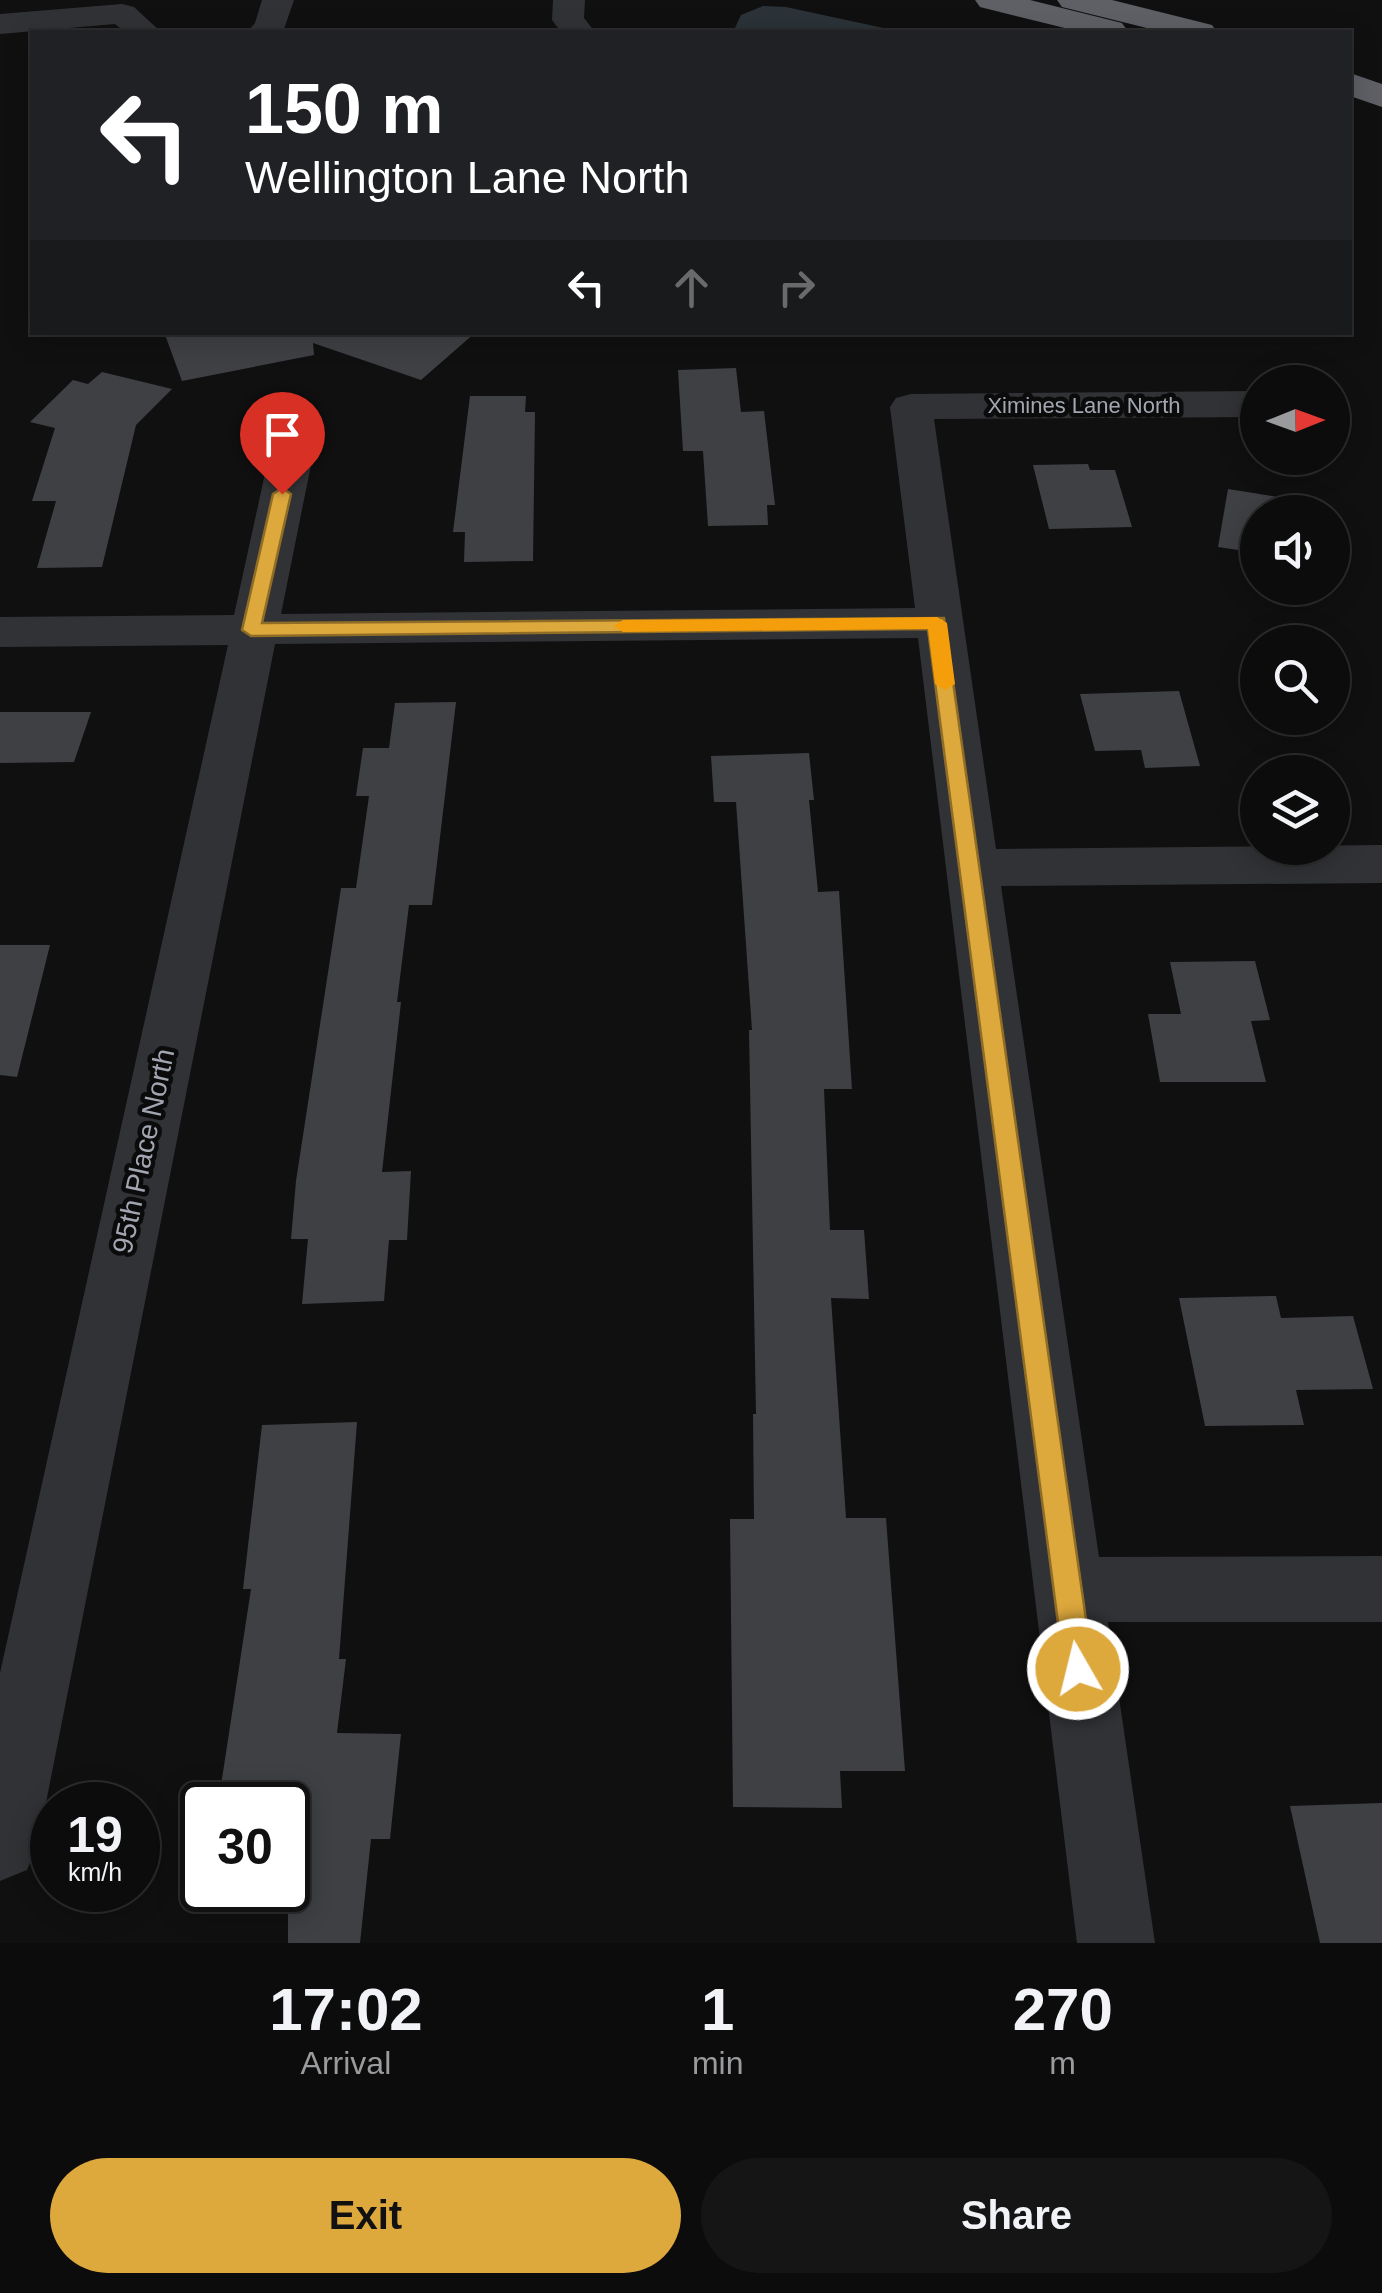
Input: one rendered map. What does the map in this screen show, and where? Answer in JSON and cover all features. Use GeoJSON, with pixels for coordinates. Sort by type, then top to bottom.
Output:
{"type":"FeatureCollection","features":[{"type":"Feature","properties":{"kind":"highway"},"geometry":{"type":"LineString","coordinates":[[991,0],[1110,30]]}},
{"type":"Feature","properties":{"kind":"highway"},"geometry":{"type":"LineString","coordinates":[[1072,0],[1192,30]]}},
{"type":"Feature","properties":{"kind":"highway"},"geometry":{"type":"LineString","coordinates":[[1352,84],[1382,98]]}},
{"type":"Feature","properties":{"kind":"highway"},"geometry":{"type":"LineString","coordinates":[[1352,105],[1382,117]]}},
{"type":"Feature","properties":{"kind":"street"},"geometry":{"type":"LineString","coordinates":[[267,30],[278,0]]}},
{"type":"Feature","properties":{"kind":"street"},"geometry":{"type":"LineString","coordinates":[[570,0],[568,20],[577,30]]}},
{"type":"Feature","properties":{"kind":"street"},"geometry":{"type":"LineString","coordinates":[[0,24],[131,16]]}},
{"type":"Feature","properties":{"kind":"street","name":"Ximines Lane North"},"geometry":{"type":"LineString","coordinates":[[937,623],[911,407],[1240,404]]}},
{"type":"Feature","properties":{"kind":"street","name":"95th Place North"},"geometry":{"type":"LineString","coordinates":[[0,1843],[251,630],[290,460]]}},
{"type":"Feature","properties":{"kind":"street"},"geometry":{"type":"LineString","coordinates":[[0,632],[937,623],[1116,1943]]}},
{"type":"Feature","properties":{"kind":"street"},"geometry":{"type":"LineString","coordinates":[[971,868],[1382,864]]}},
{"type":"Feature","properties":{"kind":"street"},"geometry":{"type":"LineString","coordinates":[[1068,1590],[1382,1589]]}},
{"type":"Feature","properties":{"kind":"shaded area"},"geometry":{"type":"Polygon","coordinates":[[[763,6],[786,7],[893,30],[734,30],[741,15],[763,6]]]}},
{"type":"Feature","properties":{"kind":"building"},"geometry":{"type":"Polygon","coordinates":[[[165,335],[473,335],[421,380],[313,343],[314,355],[182,381],[165,335]]]}},
{"type":"Feature","properties":{"kind":"building"},"geometry":{"type":"Polygon","coordinates":[[[736,368],[741,412],[764,411],[775,505],[767,505],[768,525],[708,526],[703,451],[683,451],[678,370],[736,368]]]}},
{"type":"Feature","properties":{"kind":"building"},"geometry":{"type":"Polygon","coordinates":[[[102,372],[172,389],[136,425],[102,567],[37,568],[56,501],[32,501],[55,428],[30,422],[73,380],[88,384],[102,372]]]}},
{"type":"Feature","properties":{"kind":"building"},"geometry":{"type":"Polygon","coordinates":[[[470,396],[526,396],[525,412],[535,412],[533,561],[464,562],[465,532],[453,532],[470,396]]]}},
{"type":"Feature","properties":{"kind":"building"},"geometry":{"type":"Polygon","coordinates":[[[1088,464],[1090,470],[1115,470],[1132,527],[1049,529],[1033,465],[1088,464]]]}},
{"type":"Feature","properties":{"kind":"building"},"geometry":{"type":"Polygon","coordinates":[[[1228,489],[1265,495],[1240,495],[1240,550],[1218,547],[1228,489]]]}},
{"type":"Feature","properties":{"kind":"building"},"geometry":{"type":"Polygon","coordinates":[[[1179,691],[1200,766],[1145,768],[1141,750],[1095,751],[1080,694],[1179,691]]]}},
{"type":"Feature","properties":{"kind":"building"},"geometry":{"type":"Polygon","coordinates":[[[456,702],[432,905],[409,905],[397,1002],[401,1002],[382,1172],[411,1171],[407,1240],[389,1240],[384,1301],[302,1304],[308,1239],[291,1239],[296,1181],[341,888],[356,888],[369,796],[356,796],[363,748],[389,748],[395,703],[456,702]]]}},
{"type":"Feature","properties":{"kind":"building"},"geometry":{"type":"Polygon","coordinates":[[[0,712],[91,712],[74,762],[0,763],[0,712]]]}},
{"type":"Feature","properties":{"kind":"building"},"geometry":{"type":"Polygon","coordinates":[[[809,753],[814,800],[809,800],[818,892],[839,891],[852,1089],[824,1089],[830,1230],[864,1230],[869,1299],[831,1298],[846,1518],[886,1518],[905,1771],[840,1771],[842,1808],[733,1807],[730,1519],[754,1519],[752,1030],[736,802],[714,802],[711,756],[809,753]]]}},
{"type":"Feature","properties":{"kind":"building"},"geometry":{"type":"Polygon","coordinates":[[[0,945],[50,945],[17,1077],[0,1075],[0,945]]]}},
{"type":"Feature","properties":{"kind":"building"},"geometry":{"type":"Polygon","coordinates":[[[1255,961],[1270,1020],[1251,1021],[1266,1082],[1160,1082],[1148,1014],[1181,1014],[1170,962],[1255,961]]]}},
{"type":"Feature","properties":{"kind":"building"},"geometry":{"type":"Polygon","coordinates":[[[1276,1296],[1281,1318],[1353,1316],[1373,1389],[1296,1390],[1304,1425],[1205,1426],[1179,1298],[1276,1296]]]}},
{"type":"Feature","properties":{"kind":"building"},"geometry":{"type":"Polygon","coordinates":[[[357,1422],[339,1659],[346,1659],[337,1733],[401,1734],[390,1839],[371,1839],[360,1943],[288,1943],[288,1912],[310,1912],[310,1782],[222,1782],[251,1589],[243,1589],[262,1425],[357,1422]]]}},
{"type":"Feature","properties":{"kind":"building"},"geometry":{"type":"Polygon","coordinates":[[[1382,1803],[1382,1943],[1320,1943],[1290,1806],[1382,1803]]]}},
{"type":"Feature","properties":{"kind":"slow traffic"},"geometry":{"type":"LineString","coordinates":[[623,626],[937,623],[945,684]]}},
{"type":"Feature","properties":{"kind":"route"},"geometry":{"type":"LineString","coordinates":[[282,494],[251,630],[937,623],[1078,1669]]}}]}
